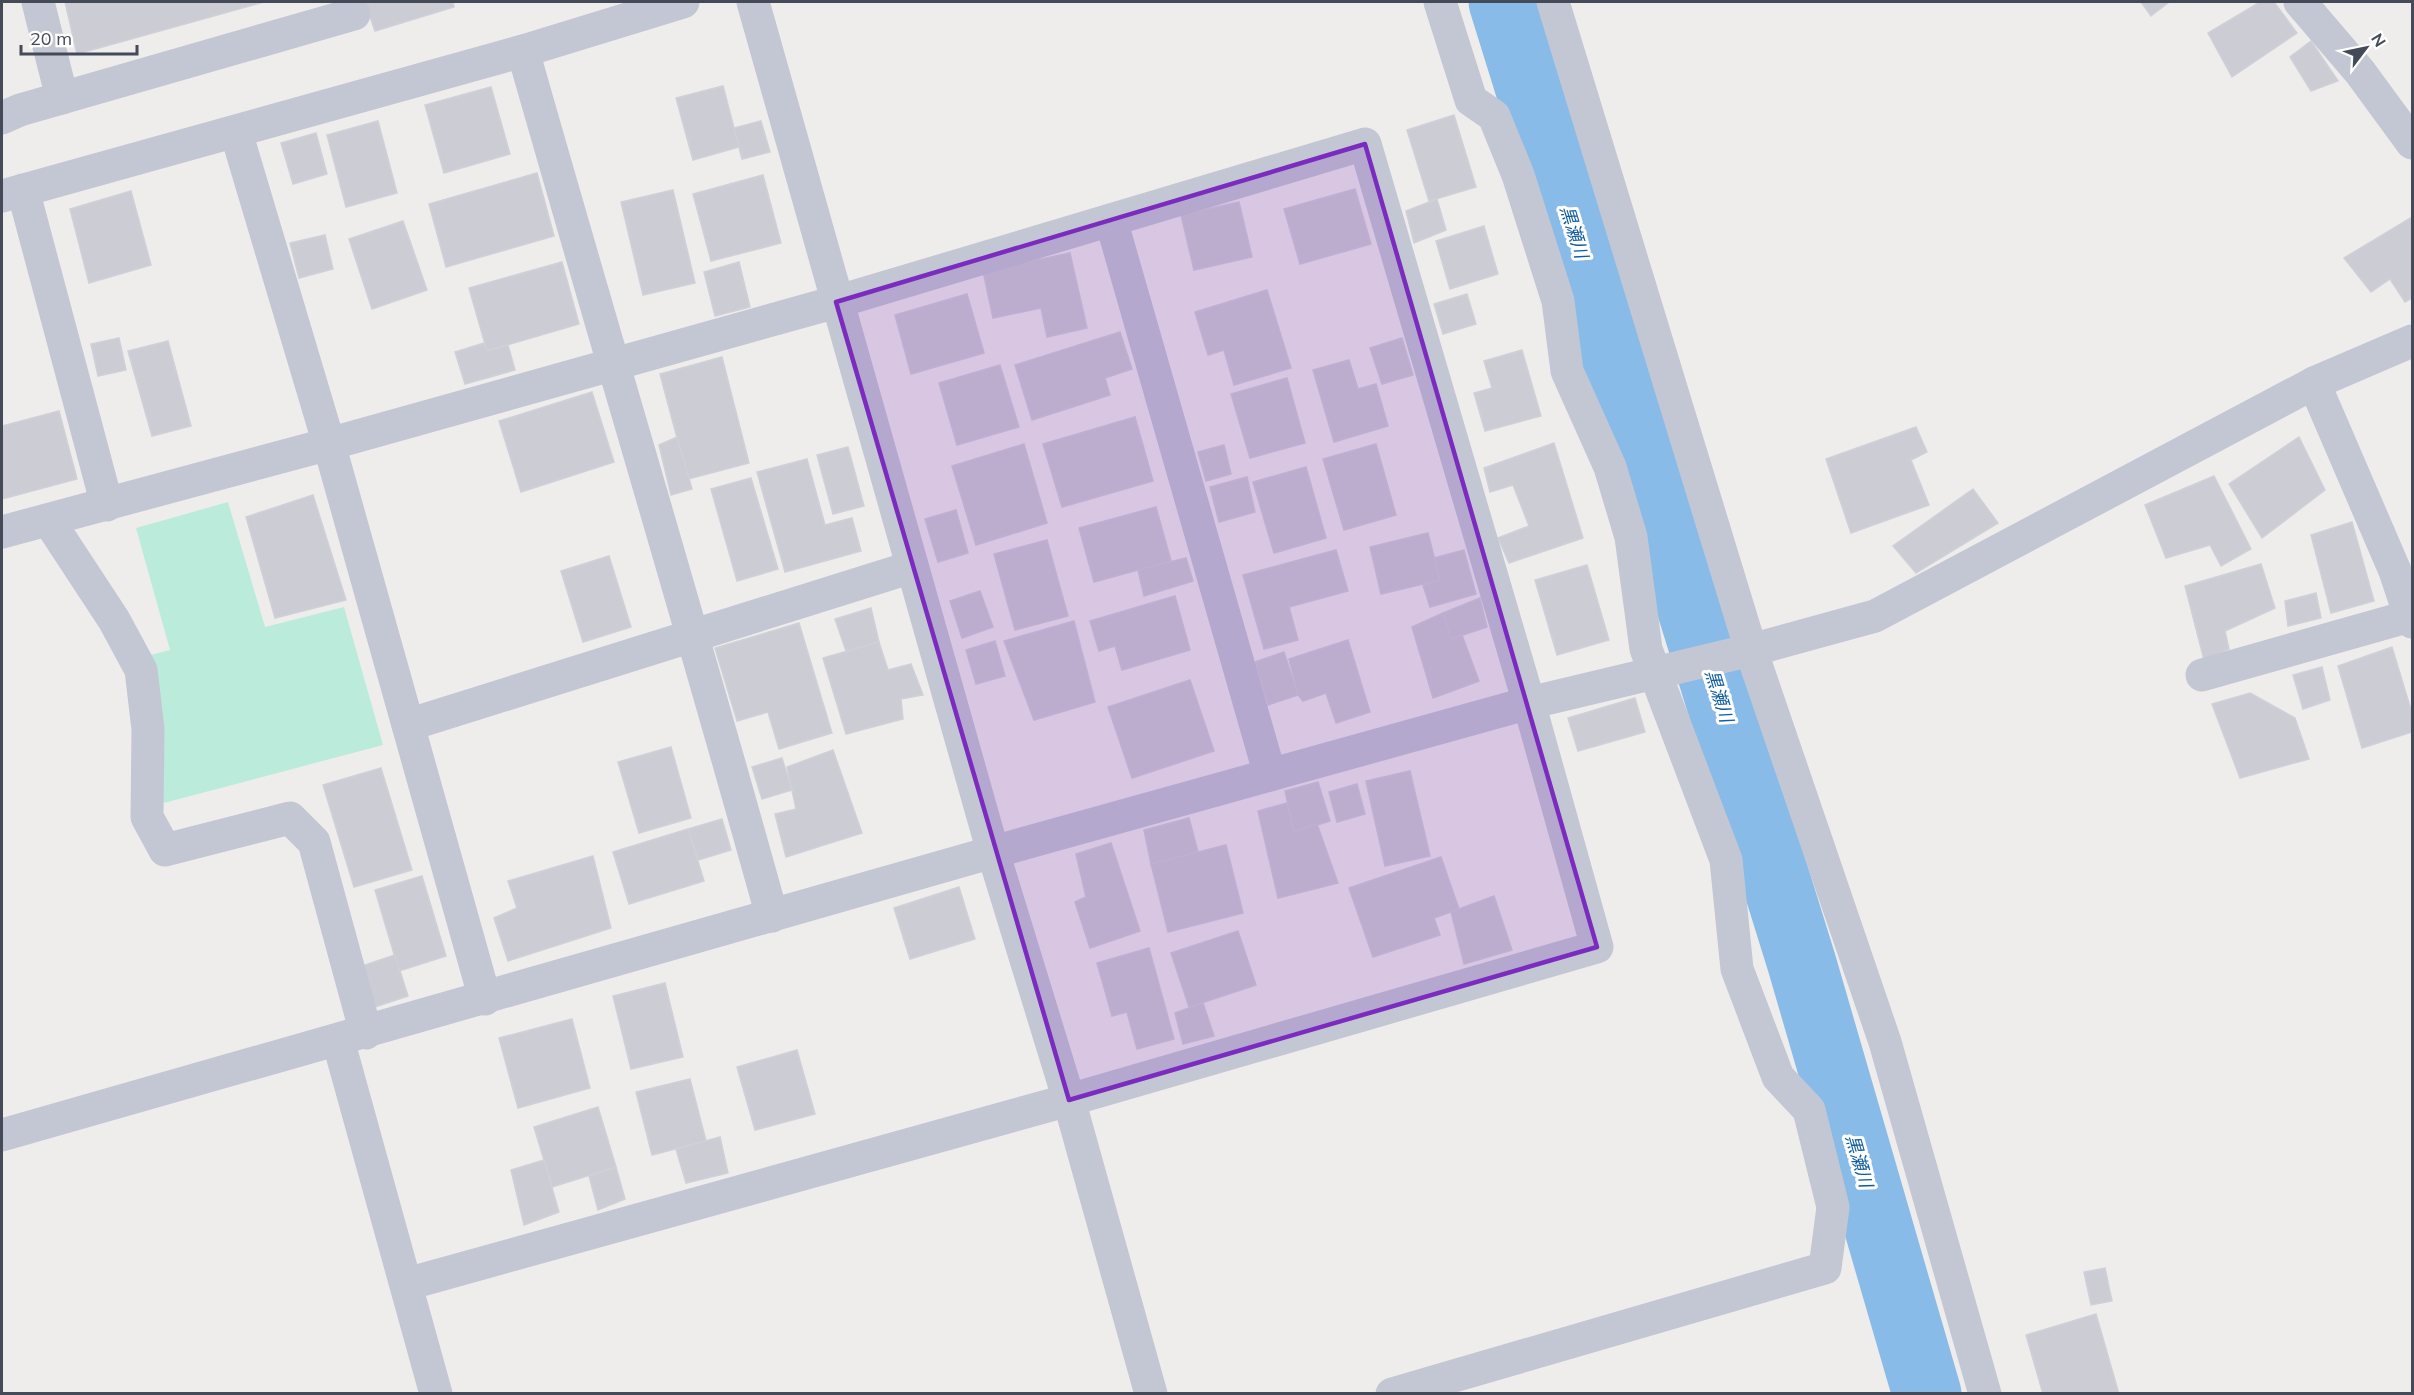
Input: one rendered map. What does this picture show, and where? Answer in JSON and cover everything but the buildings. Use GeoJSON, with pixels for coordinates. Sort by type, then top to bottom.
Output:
{"type":"FeatureCollection","features":[{"type":"Feature","properties":{"kind":"street"},"geometry":{"type":"LineString","coordinates":[[38,2],[62,98]]}},
{"type":"Feature","properties":{"kind":"street"},"geometry":{"type":"LineString","coordinates":[[107,505],[12,193],[523,51],[682,2]]}},
{"type":"Feature","properties":{"kind":"street"},"geometry":{"type":"LineString","coordinates":[[753,2],[993,852],[1069,1100],[1151,1394]]}},
{"type":"Feature","properties":{"kind":"street"},"geometry":{"type":"LineString","coordinates":[[1392,1394],[1825,1268],[1833,1207],[1809,1110],[1778,1077],[1737,969],[1726,860],[1664,670],[1646,649],[1631,537],[1610,467],[1567,371],[1558,301],[1518,175],[1494,116],[1471,100],[1440,2]]}},
{"type":"Feature","properties":{"kind":"street"},"geometry":{"type":"LineString","coordinates":[[1553,2],[1751,650],[1885,1042],[1985,1394]]}},
{"type":"Feature","properties":{"kind":"street"},"geometry":{"type":"LineString","coordinates":[[2300,2],[2360,72],[2412,143]]}},
{"type":"Feature","properties":{"kind":"street"},"geometry":{"type":"LineString","coordinates":[[2,118],[62,98],[354,14]]}},
{"type":"Feature","properties":{"kind":"street"},"geometry":{"type":"LineString","coordinates":[[523,51],[612,365],[695,636],[772,916]]}},
{"type":"Feature","properties":{"kind":"street"},"geometry":{"type":"LineString","coordinates":[[236,132],[329,444],[485,999]]}},
{"type":"Feature","properties":{"kind":"street"},"geometry":{"type":"LineString","coordinates":[[2,532],[329,444],[836,302],[1365,144],[1529,703],[1597,947],[1069,1100],[406,1284]]}},
{"type":"Feature","properties":{"kind":"street"},"geometry":{"type":"LineString","coordinates":[[1111,220],[1270,775]]}},
{"type":"Feature","properties":{"kind":"street"},"geometry":{"type":"LineString","coordinates":[[2,1135],[485,999],[993,852],[1529,703],[1751,650],[1875,616],[2314,383],[2412,341]]}},
{"type":"Feature","properties":{"kind":"street"},"geometry":{"type":"LineString","coordinates":[[2202,675],[2411,619],[2391,560],[2314,383]]}},
{"type":"Feature","properties":{"kind":"street"},"geometry":{"type":"LineString","coordinates":[[49,521],[114,620],[141,670],[148,729],[147,817],[165,850],[290,818],[314,842],[352,1036],[406,1284],[436,1394]]}},
{"type":"Feature","properties":{"kind":"street"},"geometry":{"type":"LineString","coordinates":[[408,725],[912,567]]}},
{"type":"Feature","properties":{"kind":"highlighted area"},"geometry":{"type":"Polygon","coordinates":[[[1365,144],[1597,947],[1069,1100],[836,302],[1365,144]]]}},
{"type":"Feature","properties":{"kind":"green space"},"geometry":{"type":"Polygon","coordinates":[[[228,502],[265,627],[344,607],[383,745],[164,803],[155,779],[143,657],[170,650],[136,528],[228,502]]]}},
{"type":"Feature","properties":{"kind":"waterway","name":"黒瀬川"},"geometry":{"type":"LineString","coordinates":[[1503,2],[1802,964],[1927,1394]]}}]}
